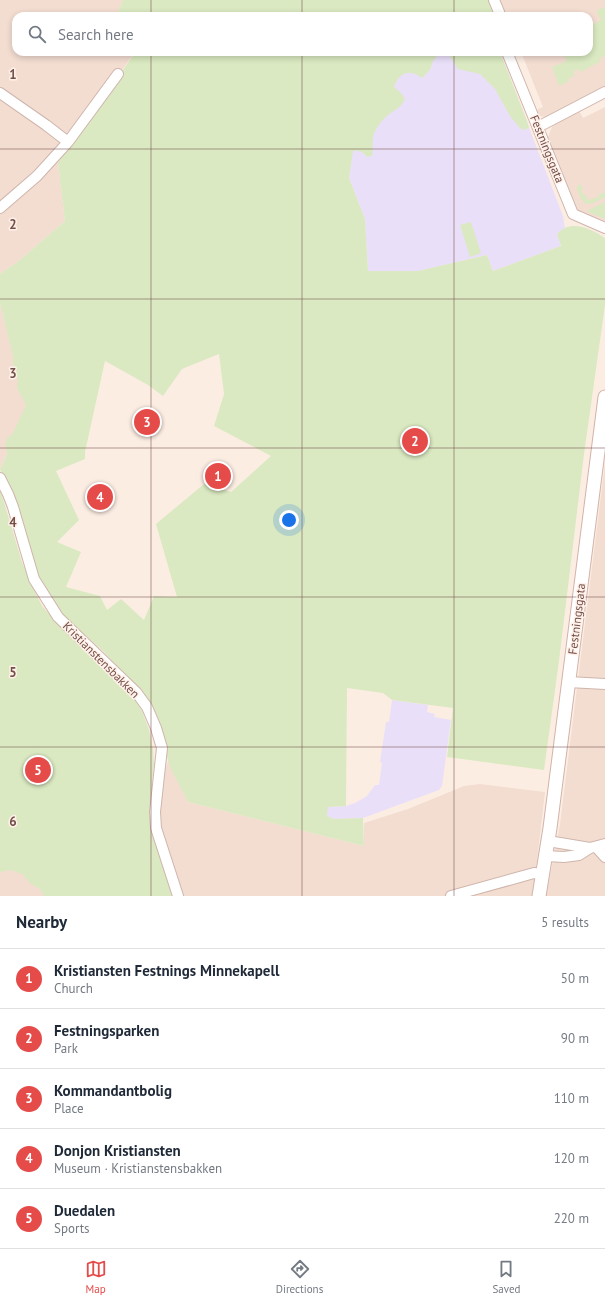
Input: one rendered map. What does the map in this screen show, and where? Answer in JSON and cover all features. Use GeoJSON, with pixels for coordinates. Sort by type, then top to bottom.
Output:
{"type":"FeatureCollection","features":[{"type":"Feature","properties":{"kind":"main road","name":"Festningsgata"},"geometry":{"type":"LineString","coordinates":[[539,896],[546,856],[568,682],[602,453],[605,397]]}},
{"type":"Feature","properties":{"kind":"street"},"geometry":{"type":"LineString","coordinates":[[494,0],[499,12]]}},
{"type":"Feature","properties":{"kind":"street","name":"Festningsgata"},"geometry":{"type":"LineString","coordinates":[[509,56],[573,214],[605,228]]}},
{"type":"Feature","properties":{"kind":"street"},"geometry":{"type":"LineString","coordinates":[[0,208],[37,176],[68,142],[118,74]]}},
{"type":"Feature","properties":{"kind":"street"},"geometry":{"type":"LineString","coordinates":[[538,127],[605,92]]}},
{"type":"Feature","properties":{"kind":"street"},"geometry":{"type":"LineString","coordinates":[[0,93],[46,124],[68,142]]}},
{"type":"Feature","properties":{"kind":"street","name":"Kristianstensbakken"},"geometry":{"type":"LineString","coordinates":[[0,478],[13,507],[34,579],[58,617],[136,692],[147,707],[156,728],[162,748],[155,812],[156,828],[178,896]]}},
{"type":"Feature","properties":{"kind":"street"},"geometry":{"type":"LineString","coordinates":[[568,682],[605,684]]}},
{"type":"Feature","properties":{"kind":"street"},"geometry":{"type":"LineString","coordinates":[[548,841],[597,847],[605,858]]}},
{"type":"Feature","properties":{"kind":"street"},"geometry":{"type":"LineString","coordinates":[[546,856],[564,857],[579,855],[597,847]]}},
{"type":"Feature","properties":{"kind":"street"},"geometry":{"type":"LineString","coordinates":[[450,896],[534,873],[543,874]]}},
{"type":"Feature","properties":{"kind":"shaded area"},"geometry":{"type":"Polygon","coordinates":[[[0,0],[123,0],[118,12],[12,12],[12,56],[132,56],[58,163],[65,221],[20,260],[0,274],[0,0]]]}},
{"type":"Feature","properties":{"kind":"shaded area"},"geometry":{"type":"Polygon","coordinates":[[[498,0],[605,0],[605,87],[548,116],[540,116],[537,112],[538,109],[543,107],[523,56],[593,56],[593,12],[503,12],[498,0]]]}},
{"type":"Feature","properties":{"kind":"shaded area"},"geometry":{"type":"Polygon","coordinates":[[[415,56],[502,56],[563,216],[565,228],[557,234],[561,246],[493,271],[487,255],[418,271],[368,271],[365,219],[349,178],[356,122],[415,56]]]}},
{"type":"Feature","properties":{"kind":"shaded area"},"geometry":{"type":"Polygon","coordinates":[[[605,107],[605,223],[579,212],[576,209],[548,137],[552,127],[558,122],[579,111],[583,118],[605,107]]]}},
{"type":"Feature","properties":{"kind":"shaded area"},"geometry":{"type":"Polygon","coordinates":[[[0,303],[26,405],[0,470],[0,303]]]}},
{"type":"Feature","properties":{"kind":"shaded area"},"geometry":{"type":"Polygon","coordinates":[[[605,463],[605,896],[546,896],[560,824],[605,463]]]}},
{"type":"Feature","properties":{"kind":"shaded area"},"geometry":{"type":"Polygon","coordinates":[[[392,700],[428,705],[427,712],[435,714],[434,717],[451,720],[442,786],[439,790],[363,818],[334,819],[327,816],[327,807],[346,806],[355,803],[367,796],[375,785],[379,785],[382,763],[380,762],[386,722],[389,722],[392,700]]]}},
{"type":"Feature","properties":{"kind":"shaded area"},"geometry":{"type":"Polygon","coordinates":[[[168,761],[188,802],[364,846],[364,823],[408,809],[464,786],[480,784],[545,792],[533,896],[183,896],[160,825],[165,771],[168,761]]]}},
{"type":"Feature","properties":{"kind":"shaded area"},"geometry":{"type":"Polygon","coordinates":[[[0,844],[71,896],[0,896],[0,844]]]}},
{"type":"Feature","properties":{"kind":"green space"},"geometry":{"type":"Polygon","coordinates":[[[123,0],[492,0],[494,12],[118,12],[123,0]]]}},
{"type":"Feature","properties":{"kind":"green space"},"geometry":{"type":"Polygon","coordinates":[[[605,7],[605,56],[599,58],[601,61],[581,72],[579,69],[573,71],[575,75],[568,79],[569,81],[559,86],[552,67],[567,61],[565,56],[593,56],[593,22],[594,24],[601,20],[596,11],[605,7]]]}},
{"type":"Feature","properties":{"kind":"green space"},"geometry":{"type":"Polygon","coordinates":[[[133,56],[437,56],[433,61],[430,70],[422,78],[413,73],[409,73],[402,75],[396,82],[394,87],[405,99],[403,103],[383,120],[376,129],[373,139],[372,156],[367,157],[361,152],[353,151],[349,178],[365,219],[368,271],[418,271],[487,255],[493,271],[561,246],[557,234],[570,226],[586,228],[605,238],[605,305],[584,454],[544,770],[447,757],[453,708],[392,700],[383,693],[347,688],[346,806],[328,807],[327,816],[334,819],[363,818],[364,846],[188,802],[172,771],[165,746],[135,685],[104,652],[55,608],[44,589],[32,562],[13,492],[0,470],[7,453],[5,445],[7,438],[13,433],[26,405],[17,388],[18,380],[0,303],[0,274],[20,260],[65,221],[58,163],[133,56]],[[219,354],[182,369],[163,396],[148,385],[105,361],[85,452],[85,459],[56,471],[79,520],[57,542],[81,552],[66,587],[100,596],[107,610],[121,599],[144,620],[154,596],[177,597],[156,524],[204,484],[231,492],[271,456],[214,426],[224,394],[219,354]]]}},
{"type":"Feature","properties":{"kind":"green space"},"geometry":{"type":"Polygon","coordinates":[[[450,56],[502,56],[529,128],[523,130],[519,127],[510,116],[495,89],[480,74],[458,69],[450,56]]]}},
{"type":"Feature","properties":{"kind":"green space"},"geometry":{"type":"Polygon","coordinates":[[[580,184],[583,190],[581,191],[583,195],[585,194],[588,200],[599,197],[598,195],[605,192],[605,197],[591,204],[585,203],[577,190],[577,186],[580,184]]]}},
{"type":"Feature","properties":{"kind":"green space"},"geometry":{"type":"Polygon","coordinates":[[[605,202],[605,219],[588,212],[588,210],[605,202]]]}},
{"type":"Feature","properties":{"kind":"green space"},"geometry":{"type":"Polygon","coordinates":[[[471,222],[481,253],[470,257],[460,225],[471,222]]]}},
{"type":"Feature","properties":{"kind":"green space"},"geometry":{"type":"Polygon","coordinates":[[[0,489],[22,562],[42,606],[59,625],[86,649],[92,658],[117,677],[130,692],[142,711],[149,730],[153,749],[154,764],[149,812],[153,837],[173,896],[44,896],[41,890],[30,883],[22,874],[11,870],[0,872],[0,489]]]}},
{"type":"Feature","properties":{"kind":"place","name":"Kommandantbolig"},"geometry":{"type":"Point","coordinates":[147,422]}},
{"type":"Feature","properties":{"kind":"place","name":"Festningsparken"},"geometry":{"type":"Point","coordinates":[415,441]}},
{"type":"Feature","properties":{"kind":"place","name":"Kristiansten Festnings Minnekapell"},"geometry":{"type":"Point","coordinates":[218,476]}},
{"type":"Feature","properties":{"kind":"place","name":"Donjon Kristiansten"},"geometry":{"type":"Point","coordinates":[100,497]}},
{"type":"Feature","properties":{"kind":"place","name":"Duedalen"},"geometry":{"type":"Point","coordinates":[38,770]}}]}
